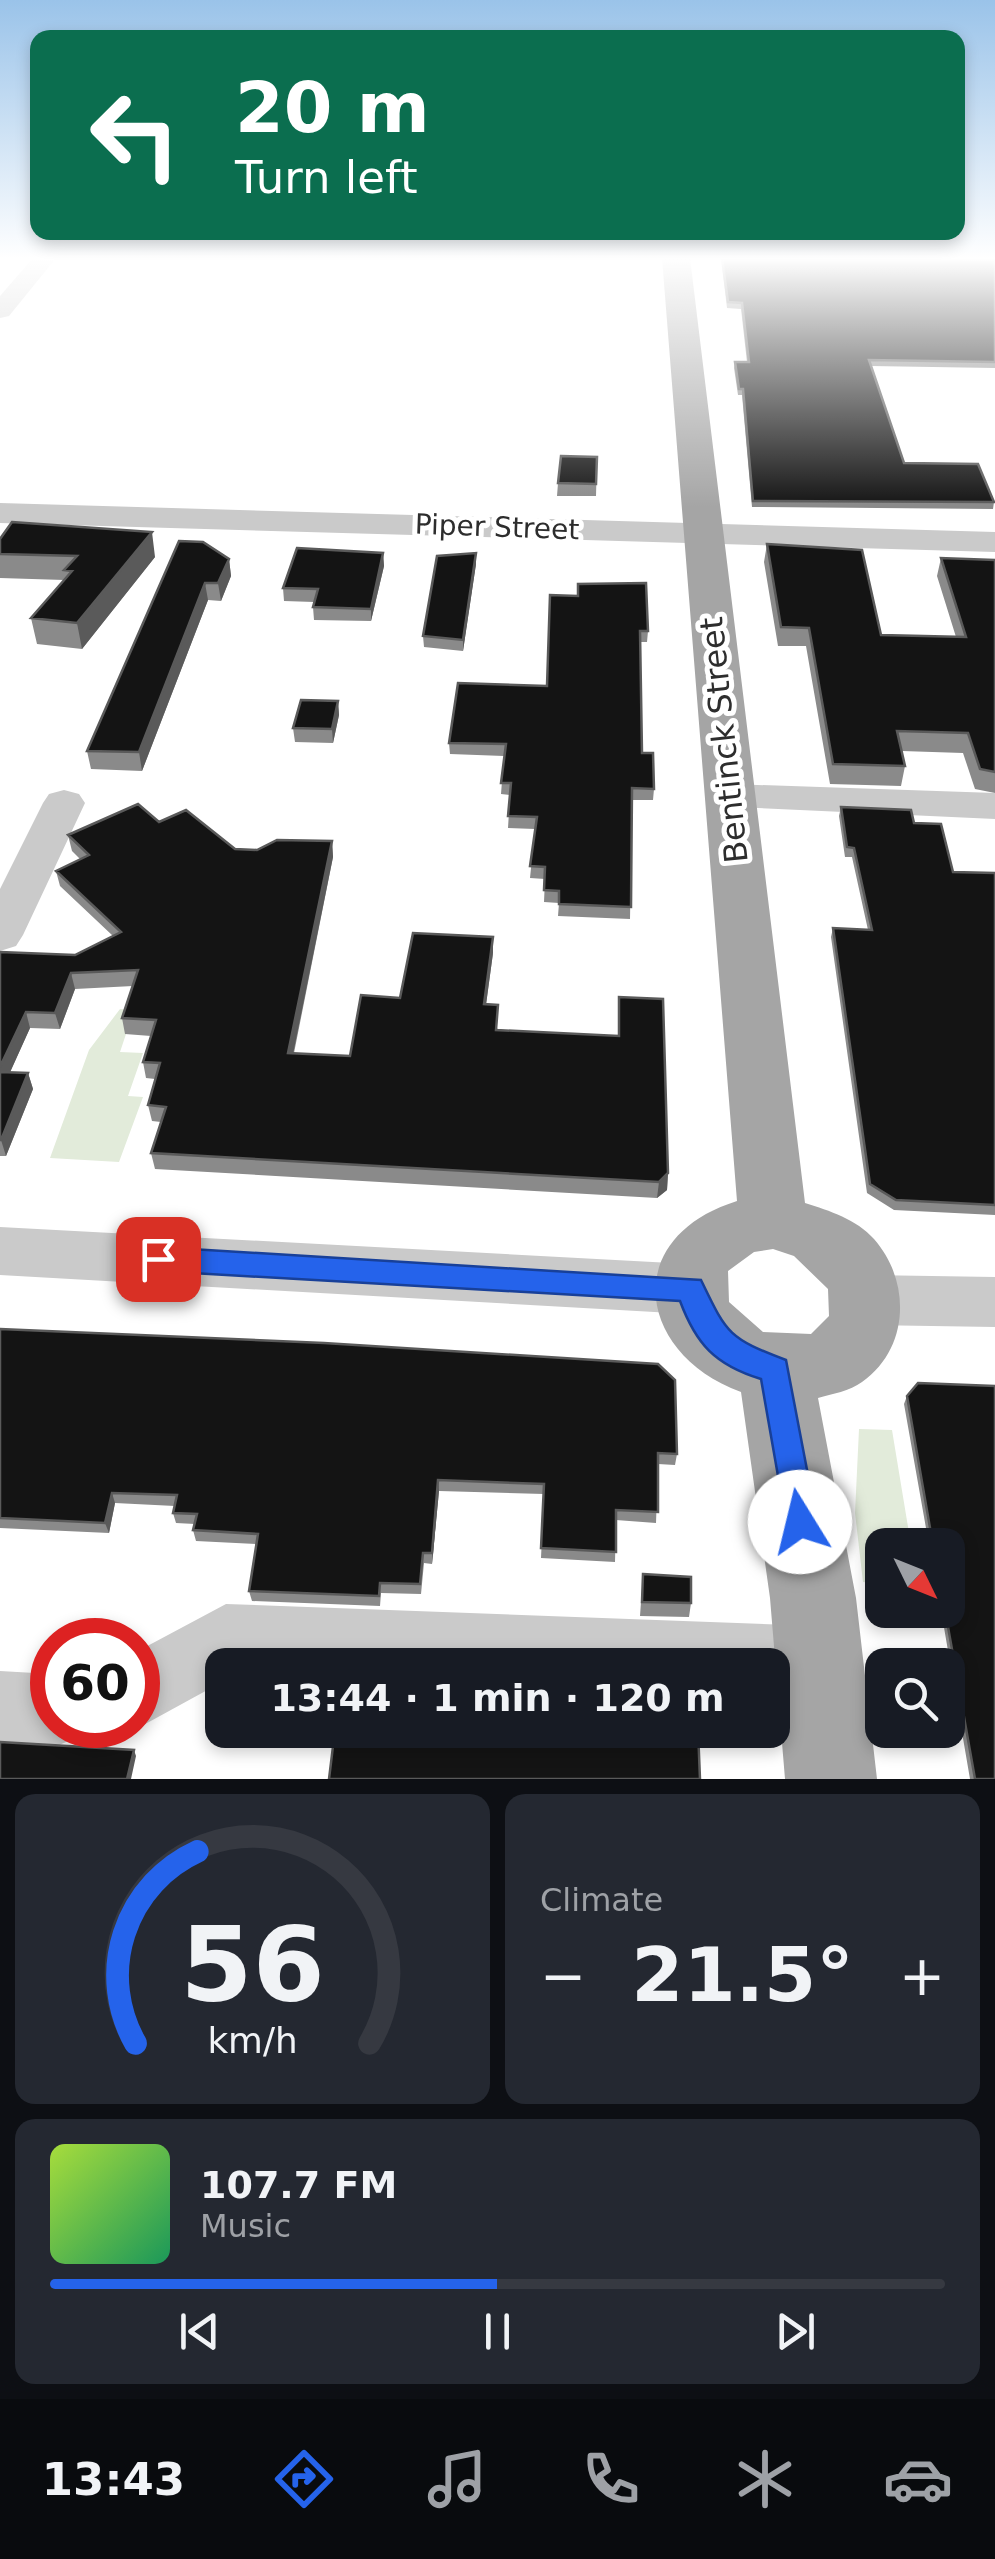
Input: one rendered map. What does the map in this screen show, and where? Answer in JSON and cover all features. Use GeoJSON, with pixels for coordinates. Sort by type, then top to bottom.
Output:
{"type":"FeatureCollection","features":[{"type":"Feature","properties":{"kind":"main road","name":"Bentinck Street"},"geometry":{"type":"LineString","coordinates":[[684,341],[773,1221]]}},
{"type":"Feature","properties":{"kind":"main road"},"geometry":{"type":"LineString","coordinates":[[773,1221],[801,1226],[847,1255],[862,1276],[868,1300],[866,1324],[854,1346],[832,1361],[805,1370],[775,1370],[748,1362],[706,1331],[690,1289],[693,1266],[704,1246],[746,1223],[773,1221]]}},
{"type":"Feature","properties":{"kind":"main road"},"geometry":{"type":"LineString","coordinates":[[775,1370],[819,1662],[830,1779]]}},
{"type":"Feature","properties":{"kind":"street","name":"Piper Street"},"geometry":{"type":"LineString","coordinates":[[0,513],[995,542]]}},
{"type":"Feature","properties":{"kind":"street"},"geometry":{"type":"LineString","coordinates":[[0,936],[64,803]]}},
{"type":"Feature","properties":{"kind":"street"},"geometry":{"type":"LineString","coordinates":[[730,804],[995,806]]}},
{"type":"Feature","properties":{"kind":"street"},"geometry":{"type":"LineString","coordinates":[[730,804],[995,816]]}},
{"type":"Feature","properties":{"kind":"street"},"geometry":{"type":"LineString","coordinates":[[0,1250],[690,1289]]}},
{"type":"Feature","properties":{"kind":"street"},"geometry":{"type":"LineString","coordinates":[[868,1300],[995,1302]]}},
{"type":"Feature","properties":{"kind":"street"},"geometry":{"type":"LineString","coordinates":[[160,1678],[226,1640],[819,1662]]}},
{"type":"Feature","properties":{"kind":"street"},"geometry":{"type":"LineString","coordinates":[[0,1708],[30,1710]]}},
{"type":"Feature","properties":{"kind":"green space"},"geometry":{"type":"Polygon","coordinates":[[[120,1009],[134,1010],[120,1052],[143,1053],[128,1096],[143,1097],[119,1162],[50,1158],[89,1050],[120,1009]]]}},
{"type":"Feature","properties":{"kind":"green space"},"geometry":{"type":"Polygon","coordinates":[[[859,1429],[892,1430],[908,1528],[865,1528],[865,1582],[855,1513],[859,1429]]]}},
{"type":"Feature","properties":{"kind":"building"},"geometry":{"type":"Polygon","coordinates":[[[747,341],[995,341],[995,362],[869,360],[904,463],[978,464],[994,502],[753,501],[743,389],[739,389],[735,362],[749,362],[747,341]]]}},
{"type":"Feature","properties":{"kind":"building"},"geometry":{"type":"Polygon","coordinates":[[[561,456],[597,457],[596,484],[558,483],[561,456]]]}},
{"type":"Feature","properties":{"kind":"building"},"geometry":{"type":"Polygon","coordinates":[[[12,522],[152,532],[77,623],[31,618],[72,571],[64,570],[77,556],[0,554],[0,539],[12,522]]]}},
{"type":"Feature","properties":{"kind":"building"},"geometry":{"type":"Polygon","coordinates":[[[179,541],[203,542],[229,559],[218,583],[205,583],[139,752],[87,751],[179,541]]]}},
{"type":"Feature","properties":{"kind":"building"},"geometry":{"type":"Polygon","coordinates":[[[767,544],[862,550],[881,635],[966,637],[941,558],[995,560],[995,772],[980,769],[968,733],[897,731],[905,766],[833,764],[809,628],[781,627],[767,544]]]}},
{"type":"Feature","properties":{"kind":"building"},"geometry":{"type":"Polygon","coordinates":[[[297,548],[383,553],[371,609],[313,607],[318,589],[283,588],[297,548]]]}},
{"type":"Feature","properties":{"kind":"building"},"geometry":{"type":"Polygon","coordinates":[[[476,553],[463,640],[423,636],[437,556],[476,553]]]}},
{"type":"Feature","properties":{"kind":"building"},"geometry":{"type":"Polygon","coordinates":[[[646,583],[648,631],[640,631],[642,753],[653,753],[654,789],[632,788],[631,907],[559,904],[559,891],[544,890],[545,867],[530,866],[537,817],[508,816],[511,783],[501,783],[506,744],[449,743],[458,683],[547,686],[550,595],[578,596],[578,584],[646,583]]]}},
{"type":"Feature","properties":{"kind":"building"},"geometry":{"type":"Polygon","coordinates":[[[301,700],[338,701],[332,729],[293,728],[301,700]]]}},
{"type":"Feature","properties":{"kind":"building"},"geometry":{"type":"Polygon","coordinates":[[[138,804],[159,822],[186,810],[235,849],[257,850],[277,840],[332,841],[288,1053],[350,1056],[361,995],[400,998],[413,933],[493,937],[484,1004],[498,1005],[496,1030],[619,1036],[619,997],[663,999],[668,1173],[659,1182],[151,1153],[166,1107],[148,1105],[160,1063],[143,1062],[156,1020],[122,1018],[138,970],[71,973],[55,1013],[26,1012],[0,1067],[0,952],[75,955],[121,932],[56,871],[89,855],[68,835],[138,804]]]}},
{"type":"Feature","properties":{"kind":"building"},"geometry":{"type":"Polygon","coordinates":[[[841,807],[911,810],[914,823],[941,824],[953,872],[995,873],[995,1205],[896,1200],[870,1184],[833,928],[872,930],[854,848],[847,847],[841,807]]]}},
{"type":"Feature","properties":{"kind":"building"},"geometry":{"type":"Polygon","coordinates":[[[0,1072],[28,1073],[1,1140],[0,1140],[0,1072]]]}},
{"type":"Feature","properties":{"kind":"building"},"geometry":{"type":"Polygon","coordinates":[[[0,1329],[324,1343],[658,1364],[675,1380],[677,1454],[658,1453],[658,1512],[616,1510],[616,1552],[541,1548],[544,1484],[438,1480],[432,1553],[423,1553],[420,1584],[380,1583],[379,1596],[249,1591],[258,1534],[193,1530],[197,1514],[173,1513],[177,1495],[112,1493],[105,1523],[0,1518],[0,1329]]]}},
{"type":"Feature","properties":{"kind":"building"},"geometry":{"type":"Polygon","coordinates":[[[918,1383],[995,1386],[995,1779],[975,1779],[965,1723],[965,1648],[952,1648],[948,1628],[965,1628],[965,1528],[930,1528],[907,1396],[918,1383]]]}},
{"type":"Feature","properties":{"kind":"building"},"geometry":{"type":"Polygon","coordinates":[[[643,1574],[691,1577],[691,1603],[642,1602],[643,1574]]]}},
{"type":"Feature","properties":{"kind":"building"},"geometry":{"type":"Polygon","coordinates":[[[0,1742],[30,1744],[30,1748],[134,1750],[127,1779],[0,1779],[0,1742]]]}},
{"type":"Feature","properties":{"kind":"building"},"geometry":{"type":"Polygon","coordinates":[[[333,1748],[699,1748],[700,1779],[329,1779],[333,1748]]]}},
{"type":"Feature","properties":{"kind":"route"},"geometry":{"type":"LineString","coordinates":[[158,1259],[690,1289],[706,1331],[748,1362],[775,1370],[800,1522]]}}]}
